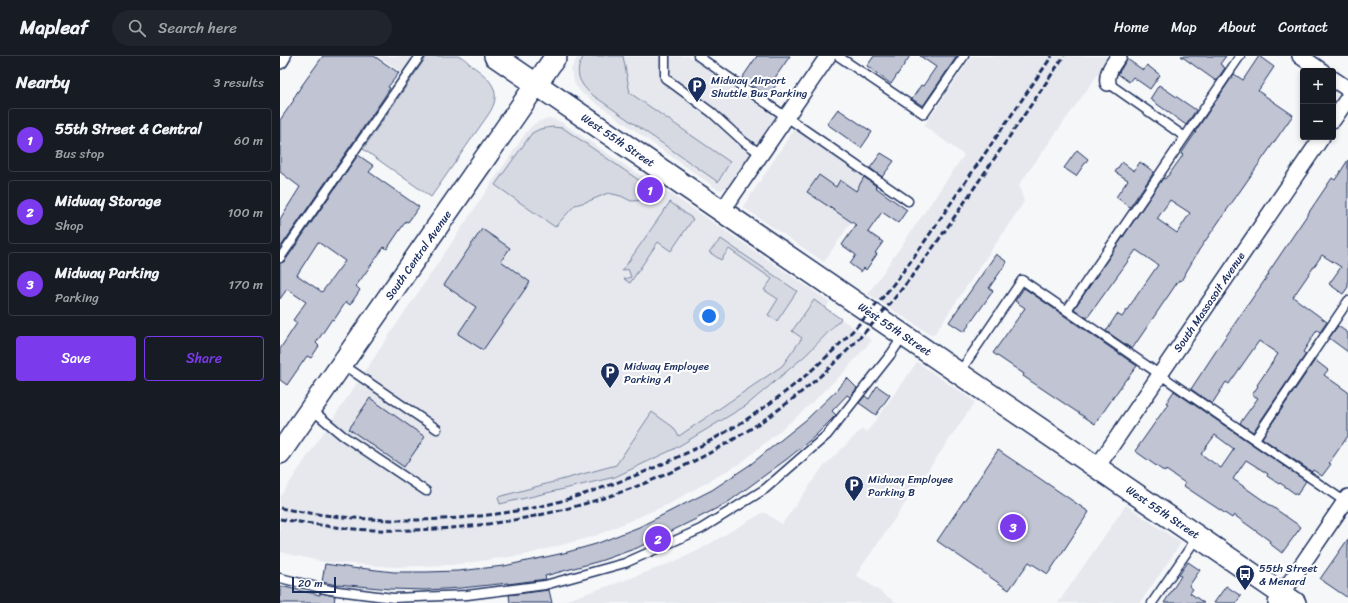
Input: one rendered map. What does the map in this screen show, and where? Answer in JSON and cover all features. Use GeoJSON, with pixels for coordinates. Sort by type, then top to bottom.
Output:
{"type":"FeatureCollection","features":[{"type":"Feature","properties":{"kind":"main road","name":"West 55th Street"},"geometry":{"type":"LineString","coordinates":[[495,56],[1198,536],[1284,600]]}},
{"type":"Feature","properties":{"kind":"main road","name":"South Central Avenue"},"geometry":{"type":"LineString","coordinates":[[281,450],[556,56]]}},
{"type":"Feature","properties":{"kind":"street"},"geometry":{"type":"LineString","coordinates":[[280,61],[283,56]]}},
{"type":"Feature","properties":{"kind":"street"},"geometry":{"type":"LineString","coordinates":[[722,211],[828,56]]}},
{"type":"Feature","properties":{"kind":"street"},"geometry":{"type":"LineString","coordinates":[[1108,84],[1107,77],[1119,56]]}},
{"type":"Feature","properties":{"kind":"street"},"geometry":{"type":"LineString","coordinates":[[1300,56],[1318,68]]}},
{"type":"Feature","properties":{"kind":"street"},"geometry":{"type":"LineString","coordinates":[[1336,81],[1348,89]]}},
{"type":"Feature","properties":{"kind":"street"},"geometry":{"type":"LineString","coordinates":[[1336,116],[1348,98]]}},
{"type":"Feature","properties":{"kind":"street","name":"South Massasoit Avenue"},"geometry":{"type":"LineString","coordinates":[[1096,467],[1320,140]]}},
{"type":"Feature","properties":{"kind":"street"},"geometry":{"type":"LineString","coordinates":[[1284,600],[1347,501]]}},
{"type":"Feature","properties":{"kind":"lane"},"geometry":{"type":"LineString","coordinates":[[280,258],[420,56]]}},
{"type":"Feature","properties":{"kind":"lane"},"geometry":{"type":"LineString","coordinates":[[665,56],[665,78],[711,112],[744,142],[760,154]]}},
{"type":"Feature","properties":{"kind":"lane"},"geometry":{"type":"LineString","coordinates":[[698,56],[908,201]]}},
{"type":"Feature","properties":{"kind":"lane"},"geometry":{"type":"LineString","coordinates":[[838,56],[924,114],[964,56]]}},
{"type":"Feature","properties":{"kind":"lane"},"geometry":{"type":"LineString","coordinates":[[1067,310],[1240,56]]}},
{"type":"Feature","properties":{"kind":"lane"},"geometry":{"type":"LineString","coordinates":[[1108,84],[1185,137]]}},
{"type":"Feature","properties":{"kind":"lane"},"geometry":{"type":"LineString","coordinates":[[959,373],[1022,280],[1347,501]]}},
{"type":"Feature","properties":{"kind":"lane"},"geometry":{"type":"LineString","coordinates":[[1254,439],[1348,301]]}},
{"type":"Feature","properties":{"kind":"lane"},"geometry":{"type":"LineString","coordinates":[[280,578],[330,590],[393,598],[467,596],[545,585],[625,563],[701,529],[765,488],[827,435],[891,354],[903,335]]}},
{"type":"Feature","properties":{"kind":"lane"},"geometry":{"type":"LineString","coordinates":[[342,364],[437,429]]}},
{"type":"Feature","properties":{"kind":"lane"},"geometry":{"type":"LineString","coordinates":[[311,409],[342,435],[426,490]]}},
{"type":"Feature","properties":{"kind":"lane"},"geometry":{"type":"LineString","coordinates":[[1152,603],[1198,536]]}},
{"type":"Feature","properties":{"kind":"shaded area"},"geometry":{"type":"Polygon","coordinates":[[[378,56],[420,56],[406,76],[378,56]]]}},
{"type":"Feature","properties":{"kind":"shaded area"},"geometry":{"type":"Polygon","coordinates":[[[427,56],[462,57],[484,75],[493,87],[495,93],[493,107],[431,197],[363,149],[427,56]]]}},
{"type":"Feature","properties":{"kind":"shaded area"},"geometry":{"type":"Polygon","coordinates":[[[578,56],[688,56],[775,117],[729,186],[721,190],[717,189],[582,93],[575,85],[571,70],[578,56]]]}},
{"type":"Feature","properties":{"kind":"shaded area"},"geometry":{"type":"Polygon","coordinates":[[[584,56],[623,56],[630,93],[730,162],[718,182],[591,94],[580,81],[578,71],[584,56]]]}},
{"type":"Feature","properties":{"kind":"shaded area"},"geometry":{"type":"Polygon","coordinates":[[[972,56],[1111,56],[1019,185],[1024,202],[933,336],[868,294],[964,155],[924,126],[972,56]]]}},
{"type":"Feature","properties":{"kind":"shaded area"},"geometry":{"type":"Polygon","coordinates":[[[550,118],[561,122],[689,206],[830,302],[780,372],[679,442],[621,468],[499,499],[500,503],[615,477],[674,449],[747,405],[806,355],[841,319],[872,340],[844,372],[800,414],[741,463],[669,504],[595,536],[524,555],[452,565],[394,567],[324,562],[280,552],[280,497],[527,131],[534,124],[550,118]]]}},
{"type":"Feature","properties":{"kind":"shaded area"},"geometry":{"type":"Polygon","coordinates":[[[797,125],[879,181],[824,262],[743,207],[797,125]]]}},
{"type":"Feature","properties":{"kind":"shaded area"},"geometry":{"type":"Polygon","coordinates":[[[552,127],[563,128],[659,194],[648,200],[631,201],[621,196],[608,193],[575,205],[555,227],[495,185],[532,133],[540,129],[552,127]]]}},
{"type":"Feature","properties":{"kind":"shaded area"},"geometry":{"type":"Polygon","coordinates":[[[670,202],[693,219],[671,251],[658,242],[630,283],[624,279],[631,277],[628,269],[622,271],[670,202]]]}},
{"type":"Feature","properties":{"kind":"shaded area"},"geometry":{"type":"Polygon","coordinates":[[[721,239],[797,291],[777,321],[768,315],[778,299],[764,290],[772,279],[729,249],[721,260],[709,252],[721,239]]]}},
{"type":"Feature","properties":{"kind":"shaded area"},"geometry":{"type":"Polygon","coordinates":[[[814,300],[841,319],[806,355],[747,405],[674,449],[615,477],[500,504],[498,497],[616,465],[652,412],[673,427],[679,436],[782,366],[802,338],[792,331],[814,300]]]}},
{"type":"Feature","properties":{"kind":"shaded area","name":"Midway Employee Parking B"},"geometry":{"type":"Polygon","coordinates":[[[917,362],[975,402],[856,575],[897,603],[558,603],[671,563],[697,551],[764,512],[782,524],[823,467],[862,429],[867,432],[917,362]]]}},
{"type":"Feature","properties":{"kind":"shaded area"},"geometry":{"type":"Polygon","coordinates":[[[1126,505],[1181,543],[1140,603],[1058,603],[1126,505]]]}},
{"type":"Feature","properties":{"kind":"building"},"geometry":{"type":"Polygon","coordinates":[[[323,56],[374,56],[399,73],[388,87],[390,88],[383,99],[280,248],[280,219],[300,187],[280,172],[280,120],[294,100],[293,99],[300,88],[323,56]]]}},
{"type":"Feature","properties":{"kind":"building"},"geometry":{"type":"Polygon","coordinates":[[[757,56],[790,56],[772,82],[776,85],[768,97],[742,78],[757,56]]]}},
{"type":"Feature","properties":{"kind":"building"},"geometry":{"type":"Polygon","coordinates":[[[874,56],[910,56],[891,84],[867,66],[874,56]]]}},
{"type":"Feature","properties":{"kind":"building"},"geometry":{"type":"Polygon","coordinates":[[[920,56],[957,56],[923,106],[912,99],[936,67],[920,56]]]}},
{"type":"Feature","properties":{"kind":"building"},"geometry":{"type":"Polygon","coordinates":[[[1181,56],[1226,56],[1220,64],[1225,68],[1216,81],[1181,56]]]}},
{"type":"Feature","properties":{"kind":"building"},"geometry":{"type":"Polygon","coordinates":[[[1259,56],[1274,67],[1258,91],[1293,115],[1199,250],[1181,281],[1179,280],[1132,349],[1106,331],[1117,314],[1122,317],[1158,265],[1136,250],[1087,318],[1074,309],[1163,178],[1165,179],[1168,176],[1183,155],[1181,154],[1234,74],[1243,80],[1259,56]],[[1170,200],[1157,219],[1177,233],[1190,213],[1170,200]]]}},
{"type":"Feature","properties":{"kind":"building"},"geometry":{"type":"Polygon","coordinates":[[[1127,59],[1143,70],[1147,65],[1160,75],[1150,89],[1133,77],[1129,82],[1118,74],[1127,59]]]}},
{"type":"Feature","properties":{"kind":"building"},"geometry":{"type":"Polygon","coordinates":[[[1159,85],[1196,110],[1186,125],[1150,99],[1159,85]]]}},
{"type":"Feature","properties":{"kind":"building"},"geometry":{"type":"Polygon","coordinates":[[[838,109],[872,132],[861,148],[827,124],[838,109]]]}},
{"type":"Feature","properties":{"kind":"building"},"geometry":{"type":"Polygon","coordinates":[[[1077,150],[1088,159],[1076,176],[1064,168],[1077,150]]]}},
{"type":"Feature","properties":{"kind":"building"},"geometry":{"type":"Polygon","coordinates":[[[881,153],[894,161],[882,177],[870,168],[881,153]]]}},
{"type":"Feature","properties":{"kind":"building"},"geometry":{"type":"Polygon","coordinates":[[[358,155],[374,166],[369,172],[419,207],[408,222],[406,221],[387,249],[384,247],[356,286],[360,290],[350,305],[346,302],[334,320],[332,319],[316,343],[319,346],[311,358],[307,356],[287,385],[280,380],[280,349],[297,323],[293,320],[306,302],[287,289],[280,299],[280,263],[285,261],[358,155]],[[318,242],[297,275],[322,292],[345,261],[318,242]]]}},
{"type":"Feature","properties":{"kind":"building"},"geometry":{"type":"Polygon","coordinates":[[[1348,160],[1348,287],[1343,294],[1329,284],[1341,267],[1322,255],[1293,297],[1327,322],[1320,332],[1317,330],[1303,352],[1306,354],[1253,432],[1240,423],[1258,398],[1252,395],[1278,354],[1259,341],[1229,384],[1226,382],[1212,404],[1191,389],[1332,178],[1335,180],[1348,160]]]}},
{"type":"Feature","properties":{"kind":"building"},"geometry":{"type":"Polygon","coordinates":[[[1122,162],[1134,171],[1140,162],[1154,172],[1130,207],[1116,197],[1128,180],[1115,172],[1122,162]]]}},
{"type":"Feature","properties":{"kind":"building"},"geometry":{"type":"Polygon","coordinates":[[[819,175],[836,187],[840,180],[856,191],[864,177],[876,186],[875,187],[907,210],[898,223],[882,212],[868,232],[883,242],[866,270],[864,268],[861,272],[850,264],[856,255],[842,245],[856,225],[807,192],[819,175]]]}},
{"type":"Feature","properties":{"kind":"building"},"geometry":{"type":"Polygon","coordinates":[[[482,229],[510,248],[501,261],[530,282],[483,350],[458,334],[476,307],[444,285],[482,229]]]}},
{"type":"Feature","properties":{"kind":"building"},"geometry":{"type":"Polygon","coordinates":[[[996,254],[1007,262],[989,288],[993,291],[964,332],[949,322],[996,254]]]}},
{"type":"Feature","properties":{"kind":"building"},"geometry":{"type":"Polygon","coordinates":[[[1024,288],[1137,366],[1126,379],[1095,424],[1023,376],[1024,374],[993,353],[1025,308],[1015,301],[1024,288]]]}},
{"type":"Feature","properties":{"kind":"building"},"geometry":{"type":"Polygon","coordinates":[[[1338,326],[1348,333],[1348,352],[1329,338],[1338,326]]]}},
{"type":"Feature","properties":{"kind":"building"},"geometry":{"type":"Polygon","coordinates":[[[1315,360],[1328,370],[1324,375],[1348,392],[1348,436],[1329,463],[1331,464],[1322,476],[1313,470],[1312,472],[1262,438],[1315,360]]]}},
{"type":"Feature","properties":{"kind":"building"},"geometry":{"type":"Polygon","coordinates":[[[847,378],[857,388],[850,397],[847,395],[832,411],[836,415],[814,437],[787,459],[727,503],[637,548],[600,561],[545,576],[546,579],[508,584],[426,590],[337,585],[322,582],[325,564],[394,572],[458,571],[504,566],[564,553],[596,544],[639,527],[712,490],[751,464],[807,419],[838,389],[847,378]]]}},
{"type":"Feature","properties":{"kind":"building"},"geometry":{"type":"Polygon","coordinates":[[[877,386],[890,395],[876,415],[859,403],[865,396],[869,399],[877,386]]]}},
{"type":"Feature","properties":{"kind":"building"},"geometry":{"type":"Polygon","coordinates":[[[1174,391],[1306,481],[1297,495],[1267,476],[1268,474],[1246,460],[1233,479],[1301,527],[1282,553],[1269,543],[1270,541],[1234,515],[1232,518],[1184,486],[1185,483],[1166,470],[1165,472],[1135,451],[1168,404],[1166,403],[1174,391]],[[1215,435],[1201,454],[1221,468],[1234,449],[1215,435]]]}},
{"type":"Feature","properties":{"kind":"building"},"geometry":{"type":"Polygon","coordinates":[[[370,398],[425,437],[404,467],[349,429],[370,398]]]}},
{"type":"Feature","properties":{"kind":"building"},"geometry":{"type":"Polygon","coordinates":[[[998,450],[1089,512],[1048,574],[1029,562],[1009,590],[937,541],[998,450]]]}},
{"type":"Feature","properties":{"kind":"building"},"geometry":{"type":"Polygon","coordinates":[[[1348,539],[1348,598],[1320,579],[1348,539]]]}},
{"type":"Feature","properties":{"kind":"building"},"geometry":{"type":"Polygon","coordinates":[[[1188,562],[1200,570],[1189,586],[1193,589],[1190,593],[1204,603],[1164,603],[1181,576],[1179,575],[1188,562]]]}},
{"type":"Feature","properties":{"kind":"building"},"geometry":{"type":"Polygon","coordinates":[[[280,586],[320,595],[320,593],[335,596],[334,603],[280,603],[280,586]]]}},
{"type":"Feature","properties":{"kind":"building"},"geometry":{"type":"Polygon","coordinates":[[[1226,586],[1241,596],[1236,603],[1214,603],[1226,586]]]}},
{"type":"Feature","properties":{"kind":"building"},"geometry":{"type":"Polygon","coordinates":[[[549,590],[552,603],[510,603],[509,595],[549,590]]]}},
{"type":"Feature","properties":{"kind":"railway"},"geometry":{"type":"LineString","coordinates":[[280,508],[339,517],[398,520],[457,518],[516,511],[564,500],[610,485],[684,454],[718,436],[751,416],[812,370],[841,343],[881,300],[903,272],[1052,56]]}},
{"type":"Feature","properties":{"kind":"railway"},"geometry":{"type":"LineString","coordinates":[[280,519],[373,530],[442,529],[510,521],[577,506],[641,485],[703,457],[761,422],[815,380],[865,332],[908,281],[934,246],[1064,56]]}},
{"type":"Feature","properties":{"kind":"place","name":"Midway Airport Shuttle Bus Parking"},"geometry":{"type":"Point","coordinates":[697,103]}},
{"type":"Feature","properties":{"kind":"place","name":"55th Street & Central"},"geometry":{"type":"Point","coordinates":[650,190]}},
{"type":"Feature","properties":{"kind":"place","name":"Midway Employee Parking A"},"geometry":{"type":"Point","coordinates":[610,389]}},
{"type":"Feature","properties":{"kind":"place","name":"Midway Employee Parking B"},"geometry":{"type":"Point","coordinates":[854,502]}},
{"type":"Feature","properties":{"kind":"place","name":"Midway Parking"},"geometry":{"type":"Point","coordinates":[1013,527]}},
{"type":"Feature","properties":{"kind":"place","name":"Midway Storage"},"geometry":{"type":"Point","coordinates":[658,539]}},
{"type":"Feature","properties":{"kind":"place","name":"55th Street & Menard"},"geometry":{"type":"Point","coordinates":[1245,591]}}]}
